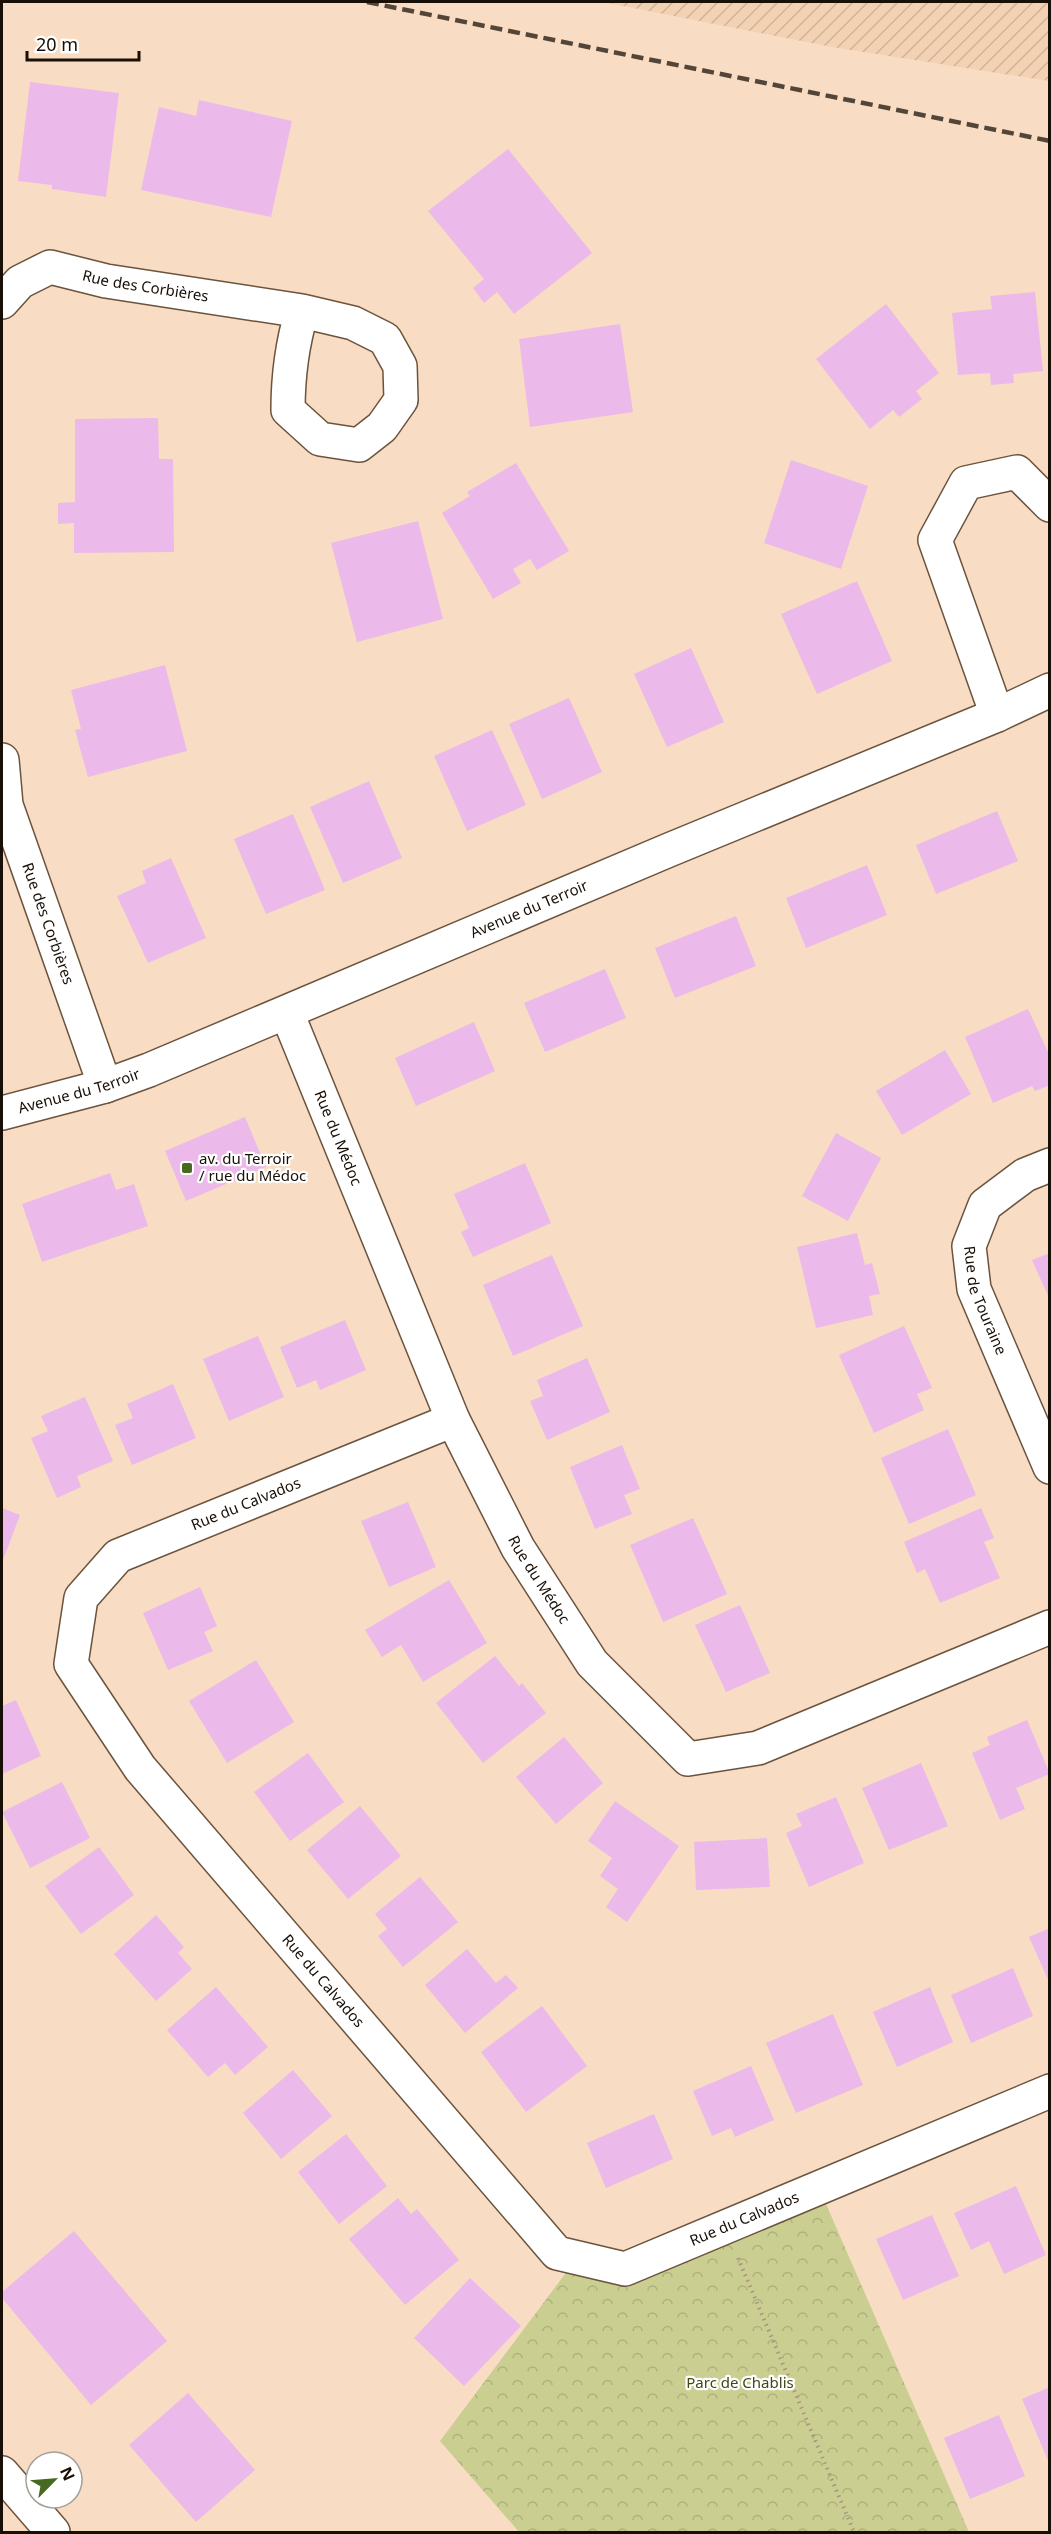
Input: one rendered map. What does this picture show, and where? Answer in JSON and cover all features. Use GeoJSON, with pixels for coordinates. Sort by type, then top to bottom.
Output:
{"type":"FeatureCollection","features":[{"type":"Feature","properties":{"kind":"street","name":"Rue des Corbières"},"geometry":{"type":"LineString","coordinates":[[2,302],[20,282],[50,267],[106,281],[302,311]]}},
{"type":"Feature","properties":{"kind":"street"},"geometry":{"type":"LineString","coordinates":[[997,716],[935,540],[966,483],[1017,472],[1050,505]]}},
{"type":"Feature","properties":{"kind":"street","name":"Avenue du Terroir"},"geometry":{"type":"LineString","coordinates":[[2,1113],[105,1086],[149,1070],[658,855],[997,716],[1050,690]]}},
{"type":"Feature","properties":{"kind":"street","name":"Rue des Corbières"},"geometry":{"type":"LineString","coordinates":[[2,760],[6,805],[105,1086]]}},
{"type":"Feature","properties":{"kind":"street","name":"Rue du Médoc"},"geometry":{"type":"LineString","coordinates":[[286,1013],[453,1419],[518,1548],[592,1663],[688,1760],[758,1748],[1050,1627]]}},
{"type":"Feature","properties":{"kind":"street","name":"Rue de Touraine"},"geometry":{"type":"LineString","coordinates":[[1050,1165],[1025,1175],[985,1205],[969,1246],[974,1289],[1050,1467]]}},
{"type":"Feature","properties":{"kind":"street","name":"Rue du Calvados"},"geometry":{"type":"LineString","coordinates":[[453,1419],[118,1557],[81,1598],[71,1664],[140,1768],[557,2253],[625,2269],[1050,2091]]}},
{"type":"Feature","properties":{"kind":"street"},"geometry":{"type":"LineString","coordinates":[[4,2480],[54,2532]]}},
{"type":"Feature","properties":{"kind":"path"},"geometry":{"type":"LineString","coordinates":[[725,2227],[854,2532]]}},
{"type":"Feature","properties":{"kind":"shaded area"},"geometry":{"type":"Polygon","coordinates":[[[603,2],[1049,2],[1049,81],[832,47],[603,2]]]}},
{"type":"Feature","properties":{"kind":"green space","name":"Parc de Chablis"},"geometry":{"type":"Polygon","coordinates":[[[819,2188],[969,2532],[519,2532],[440,2441],[577,2258],[625,2269],[819,2188]]]}},
{"type":"Feature","properties":{"kind":"building"},"geometry":{"type":"Polygon","coordinates":[[[30,82],[119,93],[106,197],[52,189],[52,185],[18,181],[30,82]]]}},
{"type":"Feature","properties":{"kind":"building"},"geometry":{"type":"Polygon","coordinates":[[[199,100],[292,121],[271,217],[141,190],[159,107],[196,116],[199,100]]]}},
{"type":"Feature","properties":{"kind":"building"},"geometry":{"type":"Polygon","coordinates":[[[508,149],[592,253],[514,314],[497,292],[484,303],[473,288],[484,279],[428,211],[508,149]]]}},
{"type":"Feature","properties":{"kind":"building"},"geometry":{"type":"Polygon","coordinates":[[[1035,292],[1043,371],[1013,374],[1014,383],[991,385],[990,373],[958,375],[952,313],[992,309],[990,296],[1035,292]]]}},
{"type":"Feature","properties":{"kind":"building"},"geometry":{"type":"Polygon","coordinates":[[[886,304],[939,373],[916,391],[922,399],[899,417],[893,410],[870,429],[816,359],[886,304]]]}},
{"type":"Feature","properties":{"kind":"building"},"geometry":{"type":"Polygon","coordinates":[[[620,324],[633,412],[530,427],[519,339],[620,324]]]}},
{"type":"Feature","properties":{"kind":"building"},"geometry":{"type":"Polygon","coordinates":[[[158,418],[159,459],[173,459],[174,552],[74,553],[74,523],[58,524],[58,503],[75,502],[75,419],[158,418]]]}},
{"type":"Feature","properties":{"kind":"building"},"geometry":{"type":"Polygon","coordinates":[[[791,460],[868,486],[841,569],[764,543],[791,460]]]}},
{"type":"Feature","properties":{"kind":"building"},"geometry":{"type":"Polygon","coordinates":[[[516,463],[569,551],[537,570],[530,559],[513,569],[521,583],[493,599],[442,513],[470,496],[467,492],[516,463]]]}},
{"type":"Feature","properties":{"kind":"building"},"geometry":{"type":"Polygon","coordinates":[[[418,521],[443,619],[357,642],[331,543],[418,521]]]}},
{"type":"Feature","properties":{"kind":"building"},"geometry":{"type":"Polygon","coordinates":[[[857,581],[892,661],[817,694],[781,614],[857,581]]]}},
{"type":"Feature","properties":{"kind":"building"},"geometry":{"type":"Polygon","coordinates":[[[691,648],[724,722],[667,747],[634,674],[691,648]]]}},
{"type":"Feature","properties":{"kind":"building"},"geometry":{"type":"Polygon","coordinates":[[[165,665],[187,751],[88,777],[75,730],[81,729],[71,690],[165,665]]]}},
{"type":"Feature","properties":{"kind":"building"},"geometry":{"type":"Polygon","coordinates":[[[569,698],[602,772],[542,799],[509,724],[569,698]]]}},
{"type":"Feature","properties":{"kind":"building"},"geometry":{"type":"Polygon","coordinates":[[[492,730],[526,805],[467,831],[434,756],[492,730]]]}},
{"type":"Feature","properties":{"kind":"building"},"geometry":{"type":"Polygon","coordinates":[[[369,781],[402,858],[343,883],[310,807],[369,781]]]}},
{"type":"Feature","properties":{"kind":"building"},"geometry":{"type":"Polygon","coordinates":[[[997,811],[1018,861],[936,894],[916,845],[997,811]]]}},
{"type":"Feature","properties":{"kind":"building"},"geometry":{"type":"Polygon","coordinates":[[[293,814],[325,890],[266,914],[234,839],[293,814]]]}},
{"type":"Feature","properties":{"kind":"building"},"geometry":{"type":"Polygon","coordinates":[[[171,858],[206,938],[148,963],[117,896],[146,883],[142,871],[171,858]]]}},
{"type":"Feature","properties":{"kind":"building"},"geometry":{"type":"Polygon","coordinates":[[[867,865],[887,915],[806,948],[786,898],[867,865]]]}},
{"type":"Feature","properties":{"kind":"building"},"geometry":{"type":"Polygon","coordinates":[[[736,916],[756,966],[675,998],[655,948],[736,916]]]}},
{"type":"Feature","properties":{"kind":"building"},"geometry":{"type":"Polygon","coordinates":[[[605,969],[626,1018],[545,1052],[524,1003],[605,969]]]}},
{"type":"Feature","properties":{"kind":"building"},"geometry":{"type":"Polygon","coordinates":[[[1028,1009],[1050,1056],[1050,1085],[1035,1091],[1032,1086],[993,1103],[965,1037],[1028,1009]]]}},
{"type":"Feature","properties":{"kind":"building"},"geometry":{"type":"Polygon","coordinates":[[[474,1022],[495,1071],[416,1106],[395,1058],[474,1022]]]}},
{"type":"Feature","properties":{"kind":"building"},"geometry":{"type":"Polygon","coordinates":[[[945,1050],[971,1094],[902,1135],[876,1091],[945,1050]]]}},
{"type":"Feature","properties":{"kind":"building"},"geometry":{"type":"Polygon","coordinates":[[[245,1117],[266,1167],[186,1201],[165,1151],[245,1117]]]}},
{"type":"Feature","properties":{"kind":"building"},"geometry":{"type":"Polygon","coordinates":[[[836,1133],[881,1158],[848,1221],[802,1196],[836,1133]]]}},
{"type":"Feature","properties":{"kind":"building"},"geometry":{"type":"Polygon","coordinates":[[[525,1163],[551,1223],[473,1257],[461,1232],[469,1228],[454,1194],[525,1163]]]}},
{"type":"Feature","properties":{"kind":"building"},"geometry":{"type":"Polygon","coordinates":[[[110,1173],[116,1190],[134,1184],[148,1226],[42,1262],[22,1204],[110,1173]]]}},
{"type":"Feature","properties":{"kind":"building"},"geometry":{"type":"Polygon","coordinates":[[[857,1233],[865,1265],[872,1263],[880,1294],[869,1296],[873,1315],[816,1328],[797,1247],[857,1233]]]}},
{"type":"Feature","properties":{"kind":"building"},"geometry":{"type":"Polygon","coordinates":[[[1050,1253],[1050,1300],[1032,1260],[1050,1253]]]}},
{"type":"Feature","properties":{"kind":"building"},"geometry":{"type":"Polygon","coordinates":[[[552,1255],[583,1326],[513,1356],[483,1285],[552,1255]]]}},
{"type":"Feature","properties":{"kind":"building"},"geometry":{"type":"Polygon","coordinates":[[[345,1320],[366,1370],[320,1390],[316,1380],[297,1388],[280,1347],[345,1320]]]}},
{"type":"Feature","properties":{"kind":"building"},"geometry":{"type":"Polygon","coordinates":[[[904,1326],[932,1388],[917,1394],[924,1410],[874,1433],[839,1355],[904,1326]]]}},
{"type":"Feature","properties":{"kind":"building"},"geometry":{"type":"Polygon","coordinates":[[[258,1336],[284,1397],[229,1421],[203,1359],[258,1336]]]}},
{"type":"Feature","properties":{"kind":"building"},"geometry":{"type":"Polygon","coordinates":[[[587,1358],[610,1412],[547,1440],[530,1401],[543,1396],[537,1380],[587,1358]]]}},
{"type":"Feature","properties":{"kind":"building"},"geometry":{"type":"Polygon","coordinates":[[[173,1384],[196,1438],[132,1465],[115,1425],[133,1418],[127,1404],[173,1384]]]}},
{"type":"Feature","properties":{"kind":"building"},"geometry":{"type":"Polygon","coordinates":[[[85,1397],[113,1461],[77,1476],[81,1487],[57,1498],[31,1438],[48,1431],[41,1416],[85,1397]]]}},
{"type":"Feature","properties":{"kind":"building"},"geometry":{"type":"Polygon","coordinates":[[[948,1429],[976,1495],[909,1524],[881,1458],[948,1429]]]}},
{"type":"Feature","properties":{"kind":"building"},"geometry":{"type":"Polygon","coordinates":[[[622,1445],[640,1489],[624,1495],[632,1514],[595,1529],[570,1467],[622,1445]]]}},
{"type":"Feature","properties":{"kind":"building"},"geometry":{"type":"Polygon","coordinates":[[[408,1502],[436,1567],[389,1587],[361,1521],[408,1502]]]}},
{"type":"Feature","properties":{"kind":"building"},"geometry":{"type":"Polygon","coordinates":[[[2,1508],[20,1515],[2,1563],[2,1508]]]}},
{"type":"Feature","properties":{"kind":"building"},"geometry":{"type":"Polygon","coordinates":[[[981,1508],[994,1538],[984,1542],[1000,1578],[940,1603],[925,1569],[917,1573],[904,1542],[981,1508]]]}},
{"type":"Feature","properties":{"kind":"building"},"geometry":{"type":"Polygon","coordinates":[[[693,1518],[727,1594],[663,1622],[630,1545],[693,1518]]]}},
{"type":"Feature","properties":{"kind":"building"},"geometry":{"type":"Polygon","coordinates":[[[449,1580],[487,1643],[423,1682],[401,1645],[382,1657],[365,1630],[449,1580]]]}},
{"type":"Feature","properties":{"kind":"building"},"geometry":{"type":"Polygon","coordinates":[[[200,1587],[217,1626],[204,1632],[213,1651],[168,1670],[143,1613],[200,1587]]]}},
{"type":"Feature","properties":{"kind":"building"},"geometry":{"type":"Polygon","coordinates":[[[740,1605],[770,1673],[726,1692],[695,1625],[740,1605]]]}},
{"type":"Feature","properties":{"kind":"building"},"geometry":{"type":"Polygon","coordinates":[[[495,1656],[519,1686],[522,1683],[546,1713],[483,1763],[436,1703],[495,1656]]]}},
{"type":"Feature","properties":{"kind":"building"},"geometry":{"type":"Polygon","coordinates":[[[256,1660],[294,1722],[227,1763],[189,1701],[256,1660]]]}},
{"type":"Feature","properties":{"kind":"building"},"geometry":{"type":"Polygon","coordinates":[[[16,1700],[41,1756],[2,1774],[2,1706],[16,1700]]]}},
{"type":"Feature","properties":{"kind":"building"},"geometry":{"type":"Polygon","coordinates":[[[1027,1720],[1050,1774],[1016,1788],[1025,1809],[1000,1820],[972,1753],[990,1745],[987,1737],[1027,1720]]]}},
{"type":"Feature","properties":{"kind":"building"},"geometry":{"type":"Polygon","coordinates":[[[564,1737],[603,1783],[556,1824],[516,1777],[564,1737]]]}},
{"type":"Feature","properties":{"kind":"building"},"geometry":{"type":"Polygon","coordinates":[[[308,1753],[344,1802],[290,1841],[254,1792],[308,1753]]]}},
{"type":"Feature","properties":{"kind":"building"},"geometry":{"type":"Polygon","coordinates":[[[921,1763],[948,1826],[889,1850],[862,1788],[921,1763]]]}},
{"type":"Feature","properties":{"kind":"building"},"geometry":{"type":"Polygon","coordinates":[[[62,1782],[90,1838],[30,1868],[2,1812],[62,1782]]]}},
{"type":"Feature","properties":{"kind":"building"},"geometry":{"type":"Polygon","coordinates":[[[836,1797],[864,1863],[809,1887],[786,1833],[802,1826],[796,1814],[836,1797]]]}},
{"type":"Feature","properties":{"kind":"building"},"geometry":{"type":"Polygon","coordinates":[[[615,1801],[679,1846],[627,1922],[606,1907],[618,1889],[600,1876],[612,1858],[588,1841],[615,1801]]]}},
{"type":"Feature","properties":{"kind":"building"},"geometry":{"type":"Polygon","coordinates":[[[360,1806],[401,1856],[348,1899],[307,1850],[360,1806]]]}},
{"type":"Feature","properties":{"kind":"building"},"geometry":{"type":"Polygon","coordinates":[[[767,1838],[770,1887],[696,1890],[694,1842],[767,1838]]]}},
{"type":"Feature","properties":{"kind":"building"},"geometry":{"type":"Polygon","coordinates":[[[99,1847],[134,1895],[81,1934],[45,1886],[99,1847]]]}},
{"type":"Feature","properties":{"kind":"building"},"geometry":{"type":"Polygon","coordinates":[[[420,1877],[458,1922],[403,1967],[378,1936],[387,1929],[375,1914],[420,1877]]]}},
{"type":"Feature","properties":{"kind":"building"},"geometry":{"type":"Polygon","coordinates":[[[156,1915],[184,1947],[178,1953],[192,1969],[156,2001],[114,1954],[156,1915]]]}},
{"type":"Feature","properties":{"kind":"building"},"geometry":{"type":"Polygon","coordinates":[[[1050,1928],[1050,1984],[1029,1937],[1050,1928]]]}},
{"type":"Feature","properties":{"kind":"building"},"geometry":{"type":"Polygon","coordinates":[[[467,1949],[496,1983],[506,1975],[518,1988],[465,2033],[425,1985],[467,1949]]]}},
{"type":"Feature","properties":{"kind":"building"},"geometry":{"type":"Polygon","coordinates":[[[1013,1968],[1033,2016],[971,2043],[951,1995],[1013,1968]]]}},
{"type":"Feature","properties":{"kind":"building"},"geometry":{"type":"Polygon","coordinates":[[[216,1987],[268,2047],[235,2075],[225,2063],[208,2077],[167,2030],[216,1987]]]}},
{"type":"Feature","properties":{"kind":"building"},"geometry":{"type":"Polygon","coordinates":[[[930,1987],[953,2042],[897,2067],[873,2012],[930,1987]]]}},
{"type":"Feature","properties":{"kind":"building"},"geometry":{"type":"Polygon","coordinates":[[[542,2006],[587,2066],[526,2112],[481,2052],[542,2006]]]}},
{"type":"Feature","properties":{"kind":"building"},"geometry":{"type":"Polygon","coordinates":[[[833,2014],[863,2085],[796,2113],[766,2043],[833,2014]]]}},
{"type":"Feature","properties":{"kind":"building"},"geometry":{"type":"Polygon","coordinates":[[[751,2066],[774,2120],[735,2137],[731,2128],[712,2136],[693,2091],[751,2066]]]}},
{"type":"Feature","properties":{"kind":"building"},"geometry":{"type":"Polygon","coordinates":[[[293,2070],[332,2116],[281,2159],[243,2113],[293,2070]]]}},
{"type":"Feature","properties":{"kind":"building"},"geometry":{"type":"Polygon","coordinates":[[[654,2114],[673,2159],[606,2188],[587,2143],[654,2114]]]}},
{"type":"Feature","properties":{"kind":"building"},"geometry":{"type":"Polygon","coordinates":[[[346,2134],[387,2186],[339,2224],[298,2172],[346,2134]]]}},
{"type":"Feature","properties":{"kind":"building"},"geometry":{"type":"Polygon","coordinates":[[[1016,2186],[1046,2255],[1004,2274],[989,2241],[971,2250],[954,2213],[1016,2186]]]}},
{"type":"Feature","properties":{"kind":"building"},"geometry":{"type":"Polygon","coordinates":[[[398,2198],[411,2214],[417,2209],[459,2260],[405,2305],[349,2239],[398,2198]]]}},
{"type":"Feature","properties":{"kind":"building"},"geometry":{"type":"Polygon","coordinates":[[[932,2215],[959,2276],[903,2300],[876,2239],[932,2215]]]}},
{"type":"Feature","properties":{"kind":"building"},"geometry":{"type":"Polygon","coordinates":[[[74,2231],[167,2341],[91,2405],[2,2298],[2,2292],[74,2231]]]}},
{"type":"Feature","properties":{"kind":"building"},"geometry":{"type":"Polygon","coordinates":[[[470,2278],[521,2326],[464,2386],[414,2338],[470,2278]]]}},
{"type":"Feature","properties":{"kind":"building"},"geometry":{"type":"Polygon","coordinates":[[[1050,2387],[1050,2463],[1049,2463],[1022,2399],[1050,2387]]]}},
{"type":"Feature","properties":{"kind":"building"},"geometry":{"type":"Polygon","coordinates":[[[188,2393],[255,2470],[196,2522],[129,2445],[188,2393]]]}},
{"type":"Feature","properties":{"kind":"building"},"geometry":{"type":"Polygon","coordinates":[[[999,2415],[1025,2476],[970,2499],[944,2438],[999,2415]]]}},
{"type":"Feature","properties":{"kind":"railway"},"geometry":{"type":"LineString","coordinates":[[367,2],[1050,141]]}},
{"type":"Feature","properties":{"kind":"place","name":"av. du Terroir / rue du Médoc"},"geometry":{"type":"Point","coordinates":[187,1168]}}]}
